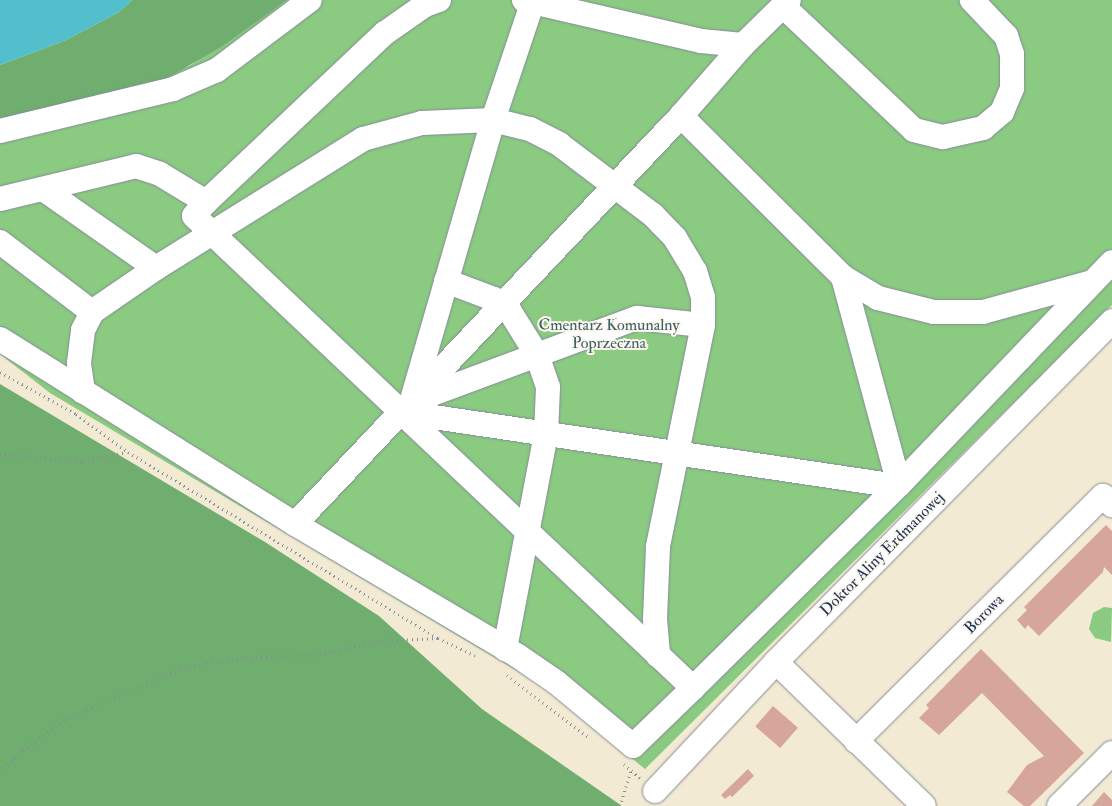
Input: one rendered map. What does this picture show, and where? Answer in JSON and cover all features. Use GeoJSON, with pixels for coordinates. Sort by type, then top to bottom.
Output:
{"type":"FeatureCollection","features":[{"type":"Feature","properties":{"kind":"street"},"geometry":{"type":"LineString","coordinates":[[0,131],[173,89],[217,70],[310,0]]}},
{"type":"Feature","properties":{"kind":"street"},"geometry":{"type":"LineString","coordinates":[[439,0],[425,5],[385,33],[206,202],[194,216],[406,407],[528,533],[693,688]]}},
{"type":"Feature","properties":{"kind":"street"},"geometry":{"type":"LineString","coordinates":[[295,524],[681,116],[743,45],[786,3],[914,130],[943,137],[983,128],[1002,112],[1012,88],[1012,54],[1006,36],[972,0]]}},
{"type":"Feature","properties":{"kind":"street"},"geometry":{"type":"LineString","coordinates":[[406,407],[446,281],[528,1],[701,41],[743,45]]}},
{"type":"Feature","properties":{"kind":"street"},"geometry":{"type":"LineString","coordinates":[[681,116],[843,277],[878,298],[934,312],[983,312],[1094,281]]}},
{"type":"Feature","properties":{"kind":"street"},"geometry":{"type":"LineString","coordinates":[[83,392],[79,363],[83,330],[92,312],[156,268],[363,139],[422,123],[493,120],[530,129],[559,144],[616,185],[653,215],[675,238],[695,272],[700,288],[703,325],[658,546],[654,618],[658,656]]}},
{"type":"Feature","properties":{"kind":"street"},"geometry":{"type":"LineString","coordinates":[[0,199],[136,166],[160,174],[206,202]]}},
{"type":"Feature","properties":{"kind":"street"},"geometry":{"type":"LineString","coordinates":[[43,189],[156,268]]}},
{"type":"Feature","properties":{"kind":"street"},"geometry":{"type":"LineString","coordinates":[[0,242],[92,312]]}},
{"type":"Feature","properties":{"kind":"street"},"geometry":{"type":"LineString","coordinates":[[0,339],[295,524],[498,660],[556,682],[633,746],[898,485],[1112,262]]}},
{"type":"Feature","properties":{"kind":"street"},"geometry":{"type":"LineString","coordinates":[[843,277],[898,485]]}},
{"type":"Feature","properties":{"kind":"street"},"geometry":{"type":"LineString","coordinates":[[446,281],[502,305],[537,355],[548,387],[546,434],[528,533],[498,660]]}},
{"type":"Feature","properties":{"kind":"street"},"geometry":{"type":"LineString","coordinates":[[406,407],[636,318],[703,325]]}},
{"type":"Feature","properties":{"kind":"street","name":"Doktor Aliny Erdmanowej"},"geometry":{"type":"LineString","coordinates":[[655,791],[776,662],[1112,321]]}},
{"type":"Feature","properties":{"kind":"street"},"geometry":{"type":"LineString","coordinates":[[406,407],[546,434],[898,485]]}},
{"type":"Feature","properties":{"kind":"street","name":"Borowa"},"geometry":{"type":"LineString","coordinates":[[856,741],[1103,496],[1112,505]]}},
{"type":"Feature","properties":{"kind":"street"},"geometry":{"type":"LineString","coordinates":[[776,662],[924,806]]}},
{"type":"Feature","properties":{"kind":"street"},"geometry":{"type":"LineString","coordinates":[[1059,806],[1109,762]]}},
{"type":"Feature","properties":{"kind":"path"},"geometry":{"type":"LineString","coordinates":[[0,372],[76,414],[128,452],[438,638],[498,660],[593,740]]}},
{"type":"Feature","properties":{"kind":"path"},"geometry":{"type":"LineString","coordinates":[[0,454],[83,462],[128,452]]}},
{"type":"Feature","properties":{"kind":"path"},"geometry":{"type":"LineString","coordinates":[[0,772],[23,750],[64,720],[170,673],[207,663],[246,657],[315,655],[377,642],[438,638]]}},
{"type":"Feature","properties":{"kind":"path"},"geometry":{"type":"LineString","coordinates":[[616,758],[655,791]]}},
{"type":"Feature","properties":{"kind":"path"},"geometry":{"type":"LineString","coordinates":[[620,806],[630,769]]}},
{"type":"Feature","properties":{"kind":"green space"},"geometry":{"type":"Polygon","coordinates":[[[132,0],[287,0],[221,47],[148,89],[0,124],[0,65],[66,40],[119,12],[132,0]]]}},
{"type":"Feature","properties":{"kind":"green space","name":"Cmentarz Komunalny Poprzeczna"},"geometry":{"type":"Polygon","coordinates":[[[287,0],[1112,0],[1112,305],[645,769],[541,685],[50,393],[0,354],[0,124],[189,66],[287,0]]]}},
{"type":"Feature","properties":{"kind":"green space"},"geometry":{"type":"Polygon","coordinates":[[[0,384],[265,542],[379,616],[482,709],[622,806],[0,806],[0,384]]]}},
{"type":"Feature","properties":{"kind":"green space"},"geometry":{"type":"Polygon","coordinates":[[[1104,607],[1112,608],[1111,642],[1095,638],[1089,629],[1093,613],[1104,607]]]}},
{"type":"Feature","properties":{"kind":"water"},"geometry":{"type":"Polygon","coordinates":[[[0,0],[132,0],[119,12],[66,40],[0,65],[0,0]]]}},
{"type":"Feature","properties":{"kind":"building"},"geometry":{"type":"Polygon","coordinates":[[[1106,525],[1112,531],[1112,575],[1104,567],[1103,572],[1039,636],[1028,625],[1025,629],[1017,620],[1027,610],[1024,607],[1106,525]]]}},
{"type":"Feature","properties":{"kind":"building"},"geometry":{"type":"Polygon","coordinates":[[[981,649],[1084,753],[1030,806],[1024,806],[1007,792],[1027,765],[1044,756],[982,693],[939,735],[919,718],[929,708],[926,705],[981,649]]]}},
{"type":"Feature","properties":{"kind":"building"},"geometry":{"type":"Polygon","coordinates":[[[773,706],[798,728],[780,748],[755,726],[773,706]]]}},
{"type":"Feature","properties":{"kind":"building"},"geometry":{"type":"Polygon","coordinates":[[[748,769],[754,776],[732,797],[730,795],[725,799],[721,795],[748,769]]]}},
{"type":"Feature","properties":{"kind":"building"},"geometry":{"type":"Polygon","coordinates":[[[1104,792],[1112,800],[1112,806],[1092,806],[1104,792]]]}}]}
